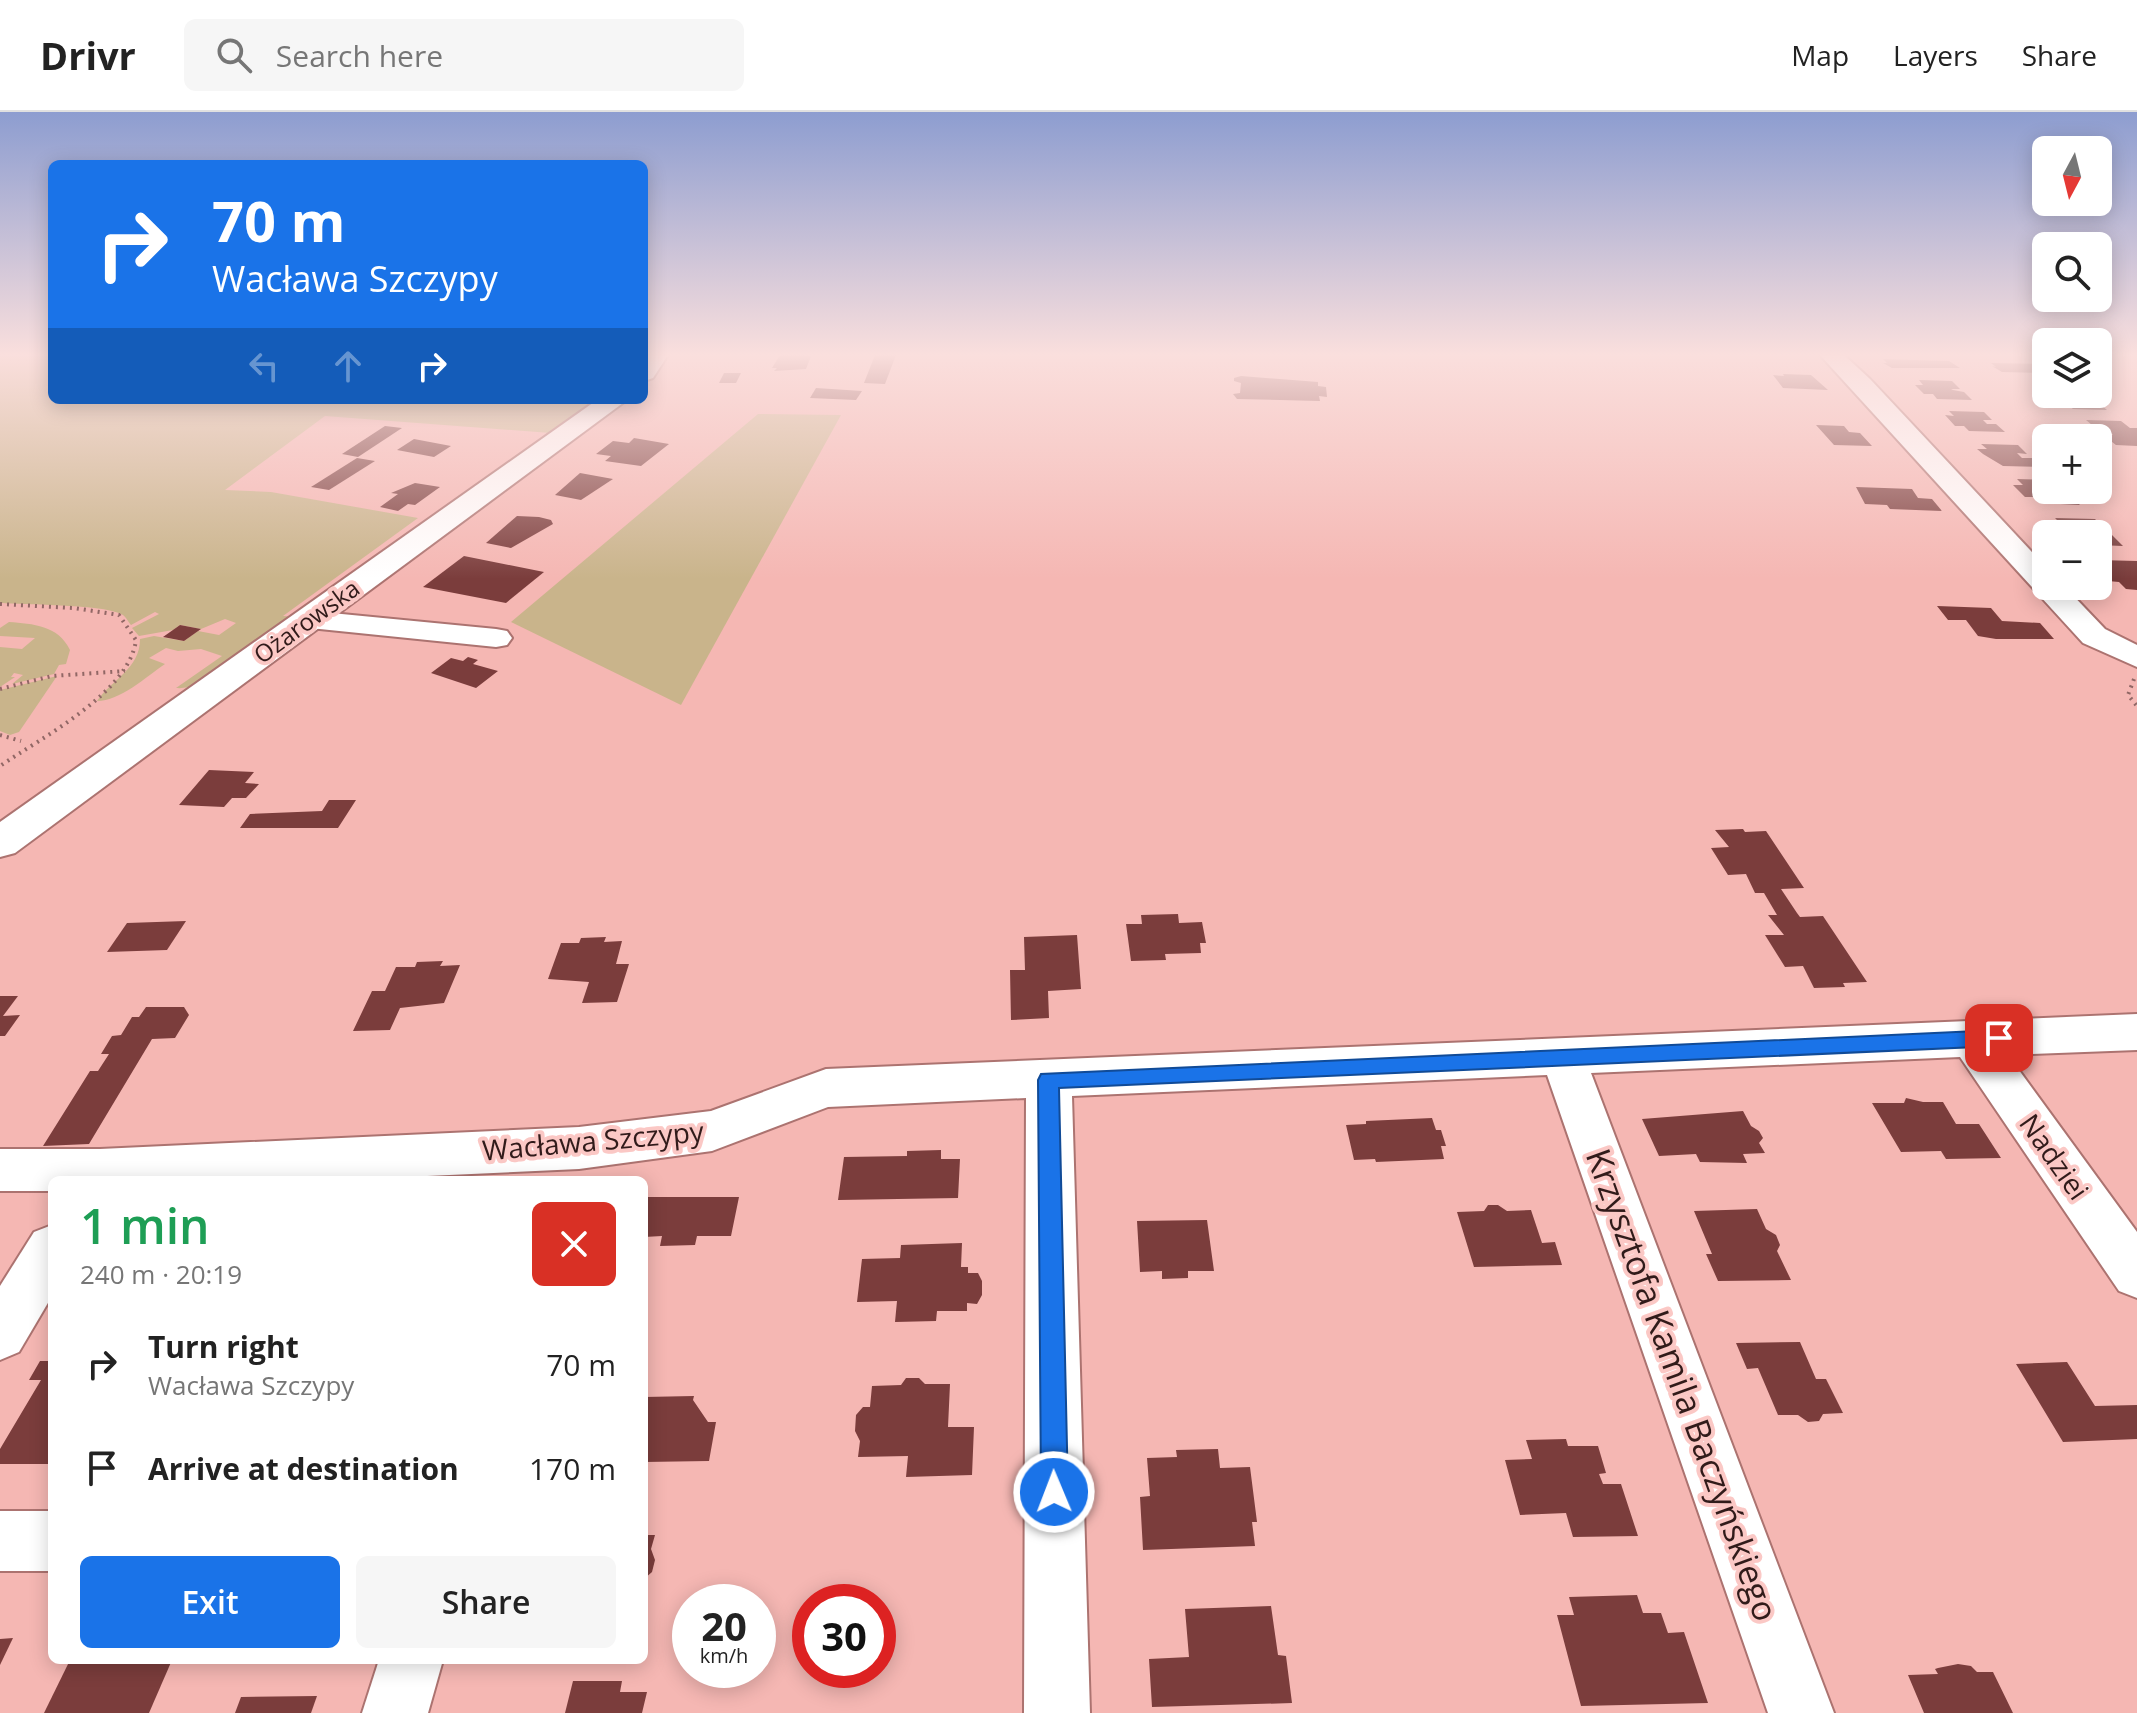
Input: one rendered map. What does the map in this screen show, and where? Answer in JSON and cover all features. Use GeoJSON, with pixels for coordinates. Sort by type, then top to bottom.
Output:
{"type":"FeatureCollection","features":[{"type":"Feature","properties":{"kind":"main road","name":"Ożarowska"},"geometry":{"type":"LineString","coordinates":[[0,843],[573,430]]}},
{"type":"Feature","properties":{"kind":"street"},"geometry":{"type":"LineString","coordinates":[[1904,430],[2032,569]]}},
{"type":"Feature","properties":{"kind":"street"},"geometry":{"type":"LineString","coordinates":[[2061,600],[2094,636],[2137,657]]}},
{"type":"Feature","properties":{"kind":"street"},"geometry":{"type":"LineString","coordinates":[[311,620],[496,638]]}},
{"type":"Feature","properties":{"kind":"street","name":"Wacława Szczypy"},"geometry":{"type":"LineString","coordinates":[[0,1170],[97,1175],[574,1164],[712,1131],[826,1088],[2137,1032]]}},
{"type":"Feature","properties":{"kind":"street","name":"Nadziei"},"geometry":{"type":"LineString","coordinates":[[1972,1039],[2137,1274]]}},
{"type":"Feature","properties":{"kind":"street","name":"Krzysztofa Kamila Baczyńskiego"},"geometry":{"type":"LineString","coordinates":[[1563,1058],[1801,1713]]}},
{"type":"Feature","properties":{"kind":"street"},"geometry":{"type":"LineString","coordinates":[[1049,1080],[1057,1713]]}},
{"type":"Feature","properties":{"kind":"street"},"geometry":{"type":"LineString","coordinates":[[0,1334],[48,1256]]}},
{"type":"Feature","properties":{"kind":"street"},"geometry":{"type":"LineString","coordinates":[[0,1541],[48,1541]]}},
{"type":"Feature","properties":{"kind":"street"},"geometry":{"type":"LineString","coordinates":[[395,1713],[410,1664]]}},
{"type":"Feature","properties":{"kind":"path"},"geometry":{"type":"LineString","coordinates":[[0,604],[64,609],[81,607],[119,615],[136,638],[136,654],[126,671],[107,690],[0,766]]}},
{"type":"Feature","properties":{"kind":"path"},"geometry":{"type":"LineString","coordinates":[[2137,670],[2128,695],[2137,706]]}},
{"type":"Feature","properties":{"kind":"path"},"geometry":{"type":"LineString","coordinates":[[0,689],[52,676],[126,671]]}},
{"type":"Feature","properties":{"kind":"path"},"geometry":{"type":"LineString","coordinates":[[0,735],[21,741]]}},
{"type":"Feature","properties":{"kind":"shaded area"},"geometry":{"type":"Polygon","coordinates":[[[0,430],[306,430],[225,490],[271,492],[418,518],[283,616],[299,617],[256,650],[224,673],[191,687],[176,688],[222,656],[201,649],[178,651],[166,648],[149,658],[165,664],[124,693],[97,701],[130,666],[139,649],[140,639],[154,636],[184,641],[198,631],[219,635],[236,623],[225,619],[201,629],[180,625],[173,630],[139,636],[132,628],[159,614],[155,612],[131,625],[123,615],[114,611],[0,603],[0,430]]]}},
{"type":"Feature","properties":{"kind":"shaded area"},"geometry":{"type":"Polygon","coordinates":[[[507,430],[556,430],[551,433],[507,430]]]}},
{"type":"Feature","properties":{"kind":"shaded area"},"geometry":{"type":"Polygon","coordinates":[[[739,430],[833,430],[681,705],[511,622],[739,430]]]}},
{"type":"Feature","properties":{"kind":"shaded area"},"geometry":{"type":"Polygon","coordinates":[[[9,622],[44,627],[59,635],[70,650],[66,664],[59,665],[54,674],[12,684],[23,675],[14,673],[11,677],[15,677],[0,687],[0,647],[22,649],[35,638],[0,636],[0,628],[9,622]]]}},
{"type":"Feature","properties":{"kind":"shaded area"},"geometry":{"type":"Polygon","coordinates":[[[57,676],[19,732],[10,735],[0,731],[0,690],[57,676]]]}},
{"type":"Feature","properties":{"kind":"building"},"geometry":{"type":"Polygon","coordinates":[[[379,430],[399,430],[358,457],[342,454],[379,430]]]}},
{"type":"Feature","properties":{"kind":"building"},"geometry":{"type":"Polygon","coordinates":[[[1820,430],[1860,433],[1872,446],[1834,445],[1820,430]]]}},
{"type":"Feature","properties":{"kind":"building"},"geometry":{"type":"Polygon","coordinates":[[[2002,430],[2005,432],[1969,431],[2002,430]]]}},
{"type":"Feature","properties":{"kind":"building"},"geometry":{"type":"Polygon","coordinates":[[[2112,430],[2137,430],[2137,446],[2116,445],[2112,442],[2112,430]]]}},
{"type":"Feature","properties":{"kind":"building"},"geometry":{"type":"Polygon","coordinates":[[[634,438],[669,444],[641,466],[605,461],[611,456],[596,454],[613,441],[629,443],[634,438]]]}},
{"type":"Feature","properties":{"kind":"building"},"geometry":{"type":"Polygon","coordinates":[[[414,439],[451,446],[434,457],[397,450],[414,439]]]}},
{"type":"Feature","properties":{"kind":"building"},"geometry":{"type":"Polygon","coordinates":[[[1981,444],[2018,445],[2027,454],[2017,453],[2022,458],[2032,458],[2032,467],[2003,466],[1977,449],[1987,449],[1981,444]]]}},
{"type":"Feature","properties":{"kind":"building"},"geometry":{"type":"Polygon","coordinates":[[[357,458],[375,461],[329,490],[311,487],[357,458]]]}},
{"type":"Feature","properties":{"kind":"building"},"geometry":{"type":"Polygon","coordinates":[[[580,473],[613,479],[581,500],[555,495],[580,473]]]}},
{"type":"Feature","properties":{"kind":"building"},"geometry":{"type":"Polygon","coordinates":[[[2017,479],[2032,480],[2032,497],[2025,497],[2013,485],[2023,485],[2017,479]]]}},
{"type":"Feature","properties":{"kind":"building"},"geometry":{"type":"Polygon","coordinates":[[[415,483],[440,487],[415,505],[408,504],[398,511],[380,507],[398,494],[391,493],[415,483]]]}},
{"type":"Feature","properties":{"kind":"building"},"geometry":{"type":"Polygon","coordinates":[[[1856,487],[1912,489],[1918,498],[1932,499],[1942,511],[1890,509],[1887,505],[1865,504],[1856,487]]]}},
{"type":"Feature","properties":{"kind":"building"},"geometry":{"type":"Polygon","coordinates":[[[517,516],[539,517],[551,520],[553,524],[511,548],[486,543],[517,516]]]}},
{"type":"Feature","properties":{"kind":"building"},"geometry":{"type":"Polygon","coordinates":[[[2055,518],[2096,520],[2057,520],[2055,518]]]}},
{"type":"Feature","properties":{"kind":"building"},"geometry":{"type":"Polygon","coordinates":[[[2112,535],[2123,546],[2112,546],[2112,535]]]}},
{"type":"Feature","properties":{"kind":"building"},"geometry":{"type":"Polygon","coordinates":[[[464,556],[544,572],[506,603],[423,587],[464,556]]]}},
{"type":"Feature","properties":{"kind":"building"},"geometry":{"type":"Polygon","coordinates":[[[2112,560],[2137,561],[2137,590],[2126,589],[2119,582],[2112,581],[2112,560]]]}},
{"type":"Feature","properties":{"kind":"building"},"geometry":{"type":"Polygon","coordinates":[[[1937,606],[1991,608],[2002,621],[2040,623],[2054,639],[1978,636],[1966,620],[1948,620],[1937,606]]]}},
{"type":"Feature","properties":{"kind":"building"},"geometry":{"type":"Polygon","coordinates":[[[180,625],[201,629],[184,641],[163,637],[180,625]]]}},
{"type":"Feature","properties":{"kind":"building"},"geometry":{"type":"Polygon","coordinates":[[[468,657],[478,660],[473,664],[498,671],[476,688],[431,673],[451,658],[463,661],[468,657]]]}},
{"type":"Feature","properties":{"kind":"building"},"geometry":{"type":"Polygon","coordinates":[[[209,770],[254,772],[245,783],[259,784],[246,798],[232,798],[224,807],[179,805],[209,770]]]}},
{"type":"Feature","properties":{"kind":"building"},"geometry":{"type":"Polygon","coordinates":[[[329,800],[356,800],[338,828],[240,828],[250,814],[322,811],[329,800]]]}},
{"type":"Feature","properties":{"kind":"building"},"geometry":{"type":"Polygon","coordinates":[[[1743,829],[1745,832],[1766,831],[1804,888],[1781,889],[1797,913],[1800,917],[1823,916],[1867,982],[1843,983],[1845,987],[1814,988],[1803,966],[1785,967],[1765,935],[1784,935],[1768,915],[1777,915],[1764,893],[1755,893],[1746,874],[1728,875],[1711,848],[1729,847],[1715,830],[1743,829]]]}},
{"type":"Feature","properties":{"kind":"building"},"geometry":{"type":"Polygon","coordinates":[[[1178,914],[1179,923],[1202,922],[1206,943],[1200,943],[1201,953],[1165,954],[1166,960],[1131,961],[1126,924],[1142,924],[1141,915],[1178,914]]]}},
{"type":"Feature","properties":{"kind":"building"},"geometry":{"type":"Polygon","coordinates":[[[186,921],[167,950],[107,952],[127,923],[186,921]]]}},
{"type":"Feature","properties":{"kind":"building"},"geometry":{"type":"Polygon","coordinates":[[[1077,935],[1081,989],[1048,991],[1049,1018],[1011,1020],[1010,970],[1025,970],[1024,937],[1077,935]]]}},
{"type":"Feature","properties":{"kind":"building"},"geometry":{"type":"Polygon","coordinates":[[[606,937],[604,942],[622,941],[616,964],[629,964],[617,1002],[582,1003],[589,982],[548,979],[561,943],[606,937]]]}},
{"type":"Feature","properties":{"kind":"building"},"geometry":{"type":"Polygon","coordinates":[[[443,961],[440,966],[460,965],[444,1003],[400,1008],[390,1030],[353,1031],[372,991],[385,991],[396,967],[415,967],[417,962],[443,961]]]}},
{"type":"Feature","properties":{"kind":"building"},"geometry":{"type":"Polygon","coordinates":[[[0,996],[18,996],[3,1016],[20,1015],[5,1036],[0,1036],[0,996]]]}},
{"type":"Feature","properties":{"kind":"building"},"geometry":{"type":"Polygon","coordinates":[[[146,1007],[184,1007],[189,1015],[175,1038],[152,1039],[89,1144],[43,1146],[90,1071],[98,1071],[109,1054],[101,1054],[112,1036],[121,1035],[132,1017],[139,1017],[146,1007]]]}},
{"type":"Feature","properties":{"kind":"building"},"geometry":{"type":"Polygon","coordinates":[[[1906,1098],[1943,1102],[1956,1124],[1979,1124],[2001,1158],[1946,1159],[1941,1151],[1901,1152],[1872,1103],[1904,1103],[1906,1098]]]}},
{"type":"Feature","properties":{"kind":"building"},"geometry":{"type":"Polygon","coordinates":[[[1743,1111],[1751,1126],[1763,1138],[1759,1143],[1765,1153],[1743,1154],[1747,1163],[1700,1162],[1696,1154],[1659,1156],[1642,1119],[1743,1111]]]}},
{"type":"Feature","properties":{"kind":"building"},"geometry":{"type":"Polygon","coordinates":[[[1432,1118],[1436,1130],[1441,1130],[1446,1146],[1441,1146],[1444,1159],[1354,1160],[1346,1125],[1432,1118]]]}},
{"type":"Feature","properties":{"kind":"building"},"geometry":{"type":"Polygon","coordinates":[[[941,1150],[941,1159],[960,1159],[958,1198],[838,1200],[844,1157],[907,1156],[907,1151],[941,1150]]]}},
{"type":"Feature","properties":{"kind":"building"},"geometry":{"type":"Polygon","coordinates":[[[648,1197],[739,1197],[731,1236],[697,1236],[695,1245],[660,1246],[662,1236],[648,1237],[648,1197]]]}},
{"type":"Feature","properties":{"kind":"building"},"geometry":{"type":"Polygon","coordinates":[[[1488,1205],[1498,1205],[1507,1211],[1531,1210],[1542,1243],[1555,1242],[1562,1265],[1474,1267],[1457,1212],[1484,1211],[1488,1205]]]}},
{"type":"Feature","properties":{"kind":"building"},"geometry":{"type":"Polygon","coordinates":[[[1757,1209],[1766,1229],[1776,1235],[1780,1245],[1777,1251],[1791,1280],[1718,1281],[1706,1254],[1712,1254],[1694,1211],[1757,1209]]]}},
{"type":"Feature","properties":{"kind":"building"},"geometry":{"type":"Polygon","coordinates":[[[1207,1220],[1214,1271],[1188,1271],[1188,1278],[1162,1279],[1162,1271],[1140,1272],[1137,1221],[1207,1220]]]}},
{"type":"Feature","properties":{"kind":"building"},"geometry":{"type":"Polygon","coordinates":[[[962,1243],[961,1267],[968,1267],[968,1273],[978,1273],[982,1281],[982,1295],[977,1304],[967,1303],[967,1311],[937,1311],[936,1321],[895,1322],[897,1301],[857,1302],[862,1259],[900,1258],[901,1245],[962,1243]]]}},
{"type":"Feature","properties":{"kind":"building"},"geometry":{"type":"Polygon","coordinates":[[[1800,1342],[1816,1379],[1826,1379],[1843,1413],[1823,1414],[1819,1421],[1808,1422],[1798,1415],[1778,1415],[1758,1368],[1747,1369],[1736,1343],[1800,1342]]]}},
{"type":"Feature","properties":{"kind":"building"},"geometry":{"type":"Polygon","coordinates":[[[40,1361],[48,1361],[48,1464],[0,1464],[0,1449],[41,1380],[29,1380],[40,1361]]]}},
{"type":"Feature","properties":{"kind":"building"},"geometry":{"type":"Polygon","coordinates":[[[2067,1362],[2095,1406],[2137,1405],[2137,1439],[2063,1442],[2016,1364],[2067,1362]]]}},
{"type":"Feature","properties":{"kind":"building"},"geometry":{"type":"Polygon","coordinates":[[[906,1378],[919,1378],[925,1384],[950,1384],[948,1427],[974,1427],[972,1475],[906,1477],[908,1456],[858,1457],[860,1441],[855,1431],[856,1415],[863,1407],[870,1407],[872,1386],[901,1385],[906,1378]]]}},
{"type":"Feature","properties":{"kind":"building"},"geometry":{"type":"Polygon","coordinates":[[[694,1396],[693,1400],[708,1422],[716,1422],[709,1461],[648,1462],[648,1397],[694,1396]]]}},
{"type":"Feature","properties":{"kind":"building"},"geometry":{"type":"Polygon","coordinates":[[[1566,1439],[1568,1446],[1598,1446],[1606,1473],[1599,1474],[1603,1484],[1621,1484],[1638,1536],[1573,1537],[1566,1513],[1520,1515],[1505,1460],[1532,1459],[1526,1440],[1566,1439]]]}},
{"type":"Feature","properties":{"kind":"building"},"geometry":{"type":"Polygon","coordinates":[[[1218,1449],[1220,1468],[1250,1467],[1257,1522],[1252,1522],[1255,1546],[1143,1550],[1140,1497],[1150,1496],[1147,1458],[1177,1457],[1176,1450],[1218,1449]]]}},
{"type":"Feature","properties":{"kind":"building"},"geometry":{"type":"Polygon","coordinates":[[[648,1535],[655,1535],[651,1549],[655,1560],[648,1576],[648,1535]]]}},
{"type":"Feature","properties":{"kind":"building"},"geometry":{"type":"Polygon","coordinates":[[[1637,1595],[1643,1613],[1661,1613],[1668,1633],[1684,1632],[1708,1703],[1581,1706],[1557,1615],[1574,1615],[1569,1597],[1637,1595]]]}},
{"type":"Feature","properties":{"kind":"building"},"geometry":{"type":"Polygon","coordinates":[[[1271,1606],[1278,1655],[1286,1656],[1292,1703],[1152,1707],[1149,1659],[1189,1657],[1185,1609],[1271,1606]]]}},
{"type":"Feature","properties":{"kind":"building"},"geometry":{"type":"Polygon","coordinates":[[[13,1638],[0,1665],[0,1639],[13,1638]]]}},
{"type":"Feature","properties":{"kind":"building"},"geometry":{"type":"Polygon","coordinates":[[[68,1664],[170,1664],[149,1713],[44,1713],[68,1664]]]}},
{"type":"Feature","properties":{"kind":"building"},"geometry":{"type":"Polygon","coordinates":[[[1958,1664],[1971,1666],[1977,1672],[1993,1672],[2013,1713],[1924,1713],[1908,1675],[1938,1674],[1935,1669],[1958,1664]]]}},
{"type":"Feature","properties":{"kind":"building"},"geometry":{"type":"Polygon","coordinates":[[[573,1681],[622,1681],[620,1692],[647,1692],[642,1713],[565,1713],[573,1681]]]}},
{"type":"Feature","properties":{"kind":"building"},"geometry":{"type":"Polygon","coordinates":[[[317,1696],[311,1713],[235,1713],[241,1697],[317,1696]]]}},
{"type":"Feature","properties":{"kind":"route"},"geometry":{"type":"LineString","coordinates":[[1054,1492],[1049,1080],[1999,1038]]}}]}
